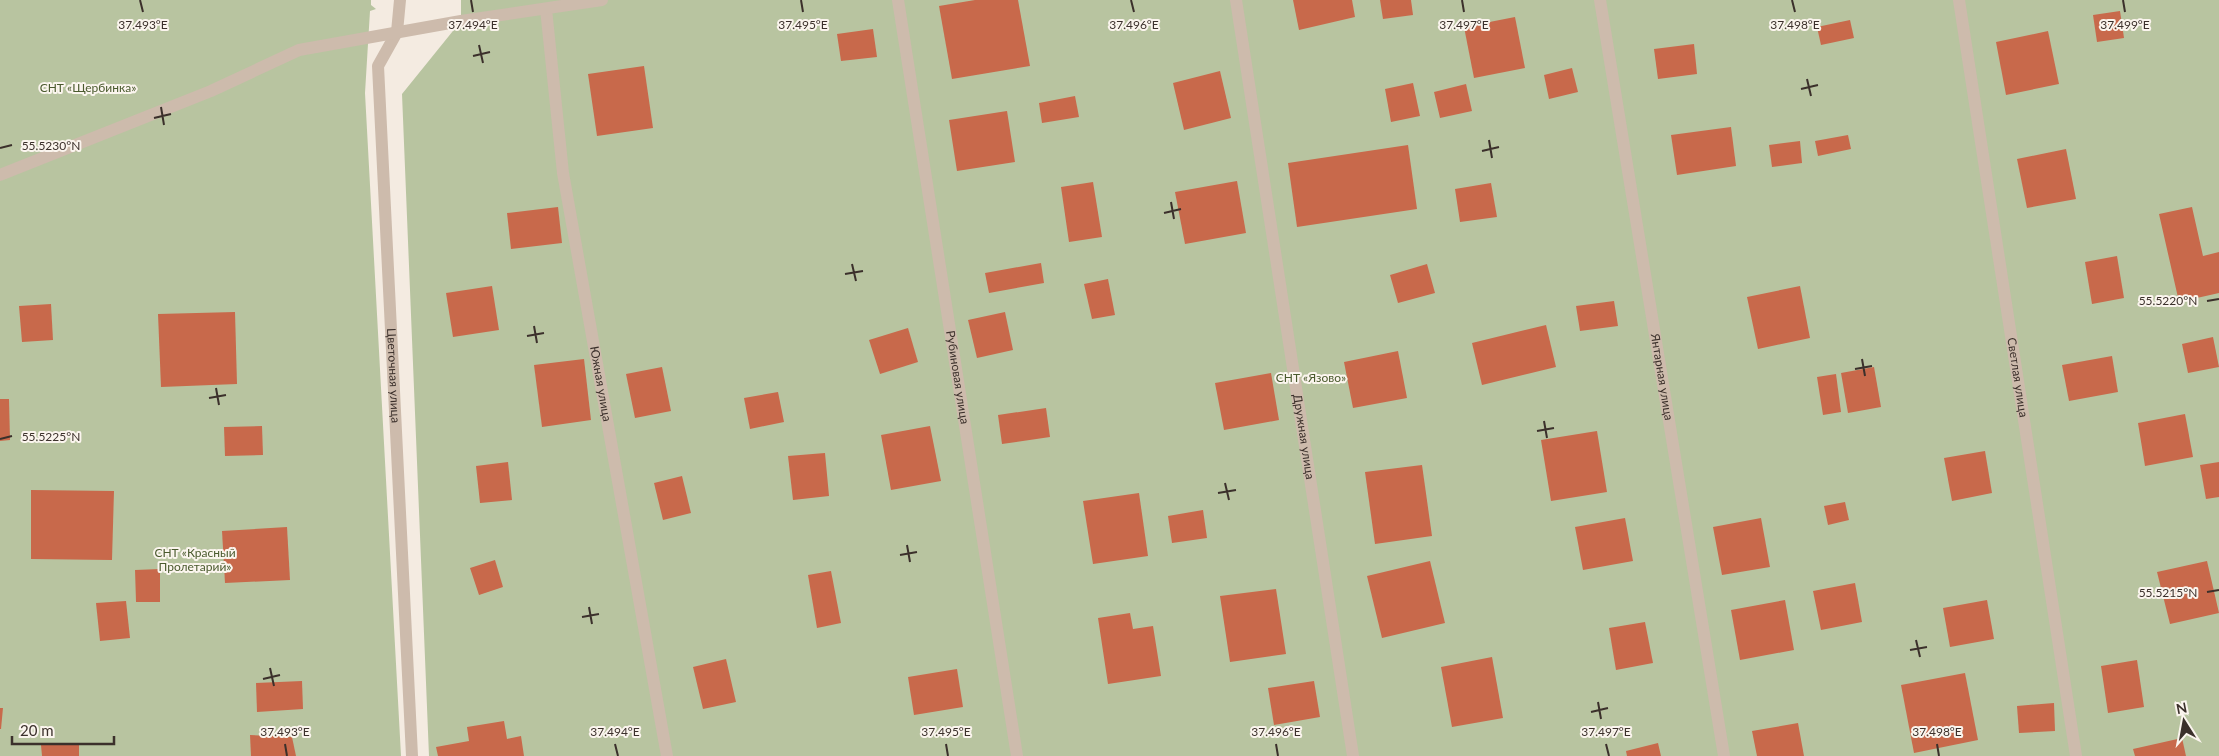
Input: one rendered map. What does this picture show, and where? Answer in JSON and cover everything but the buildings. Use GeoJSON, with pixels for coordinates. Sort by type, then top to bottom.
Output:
{"type":"FeatureCollection","features":[{"type":"Feature","properties":{"kind":"street","name":"Цветочная улица"},"geometry":{"type":"LineString","coordinates":[[400,0],[397,32],[378,66],[412,756]]}},
{"type":"Feature","properties":{"kind":"street"},"geometry":{"type":"LineString","coordinates":[[0,175],[211,91],[299,50],[397,32],[602,0]]}},
{"type":"Feature","properties":{"kind":"street","name":"Рубиновая улица"},"geometry":{"type":"LineString","coordinates":[[898,0],[1017,756]]}},
{"type":"Feature","properties":{"kind":"street","name":"Дружная улица"},"geometry":{"type":"LineString","coordinates":[[1236,0],[1352,756]]}},
{"type":"Feature","properties":{"kind":"street","name":"Янтарная улица"},"geometry":{"type":"LineString","coordinates":[[1600,0],[1724,756]]}},
{"type":"Feature","properties":{"kind":"street","name":"Светлая улица"},"geometry":{"type":"LineString","coordinates":[[1959,0],[2076,756]]}},
{"type":"Feature","properties":{"kind":"street","name":"Южная улица"},"geometry":{"type":"LineString","coordinates":[[546,9],[563,173],[667,756]]}},
{"type":"Feature","properties":{"kind":"green space","name":"СНТ «Красный Пролетарий»"},"geometry":{"type":"Polygon","coordinates":[[[0,0],[371,0],[371,5],[376,9],[370,11],[365,93],[401,756],[0,756],[0,0]]]}},
{"type":"Feature","properties":{"kind":"green space","name":"СНТ «Язово»"},"geometry":{"type":"Polygon","coordinates":[[[461,0],[2219,0],[2219,756],[429,756],[402,94],[461,21],[461,0]]]}},
{"type":"Feature","properties":{"kind":"park label","name":"СНТ «Щербинка»"},"geometry":{"type":"Point","coordinates":[88,88]}}]}
